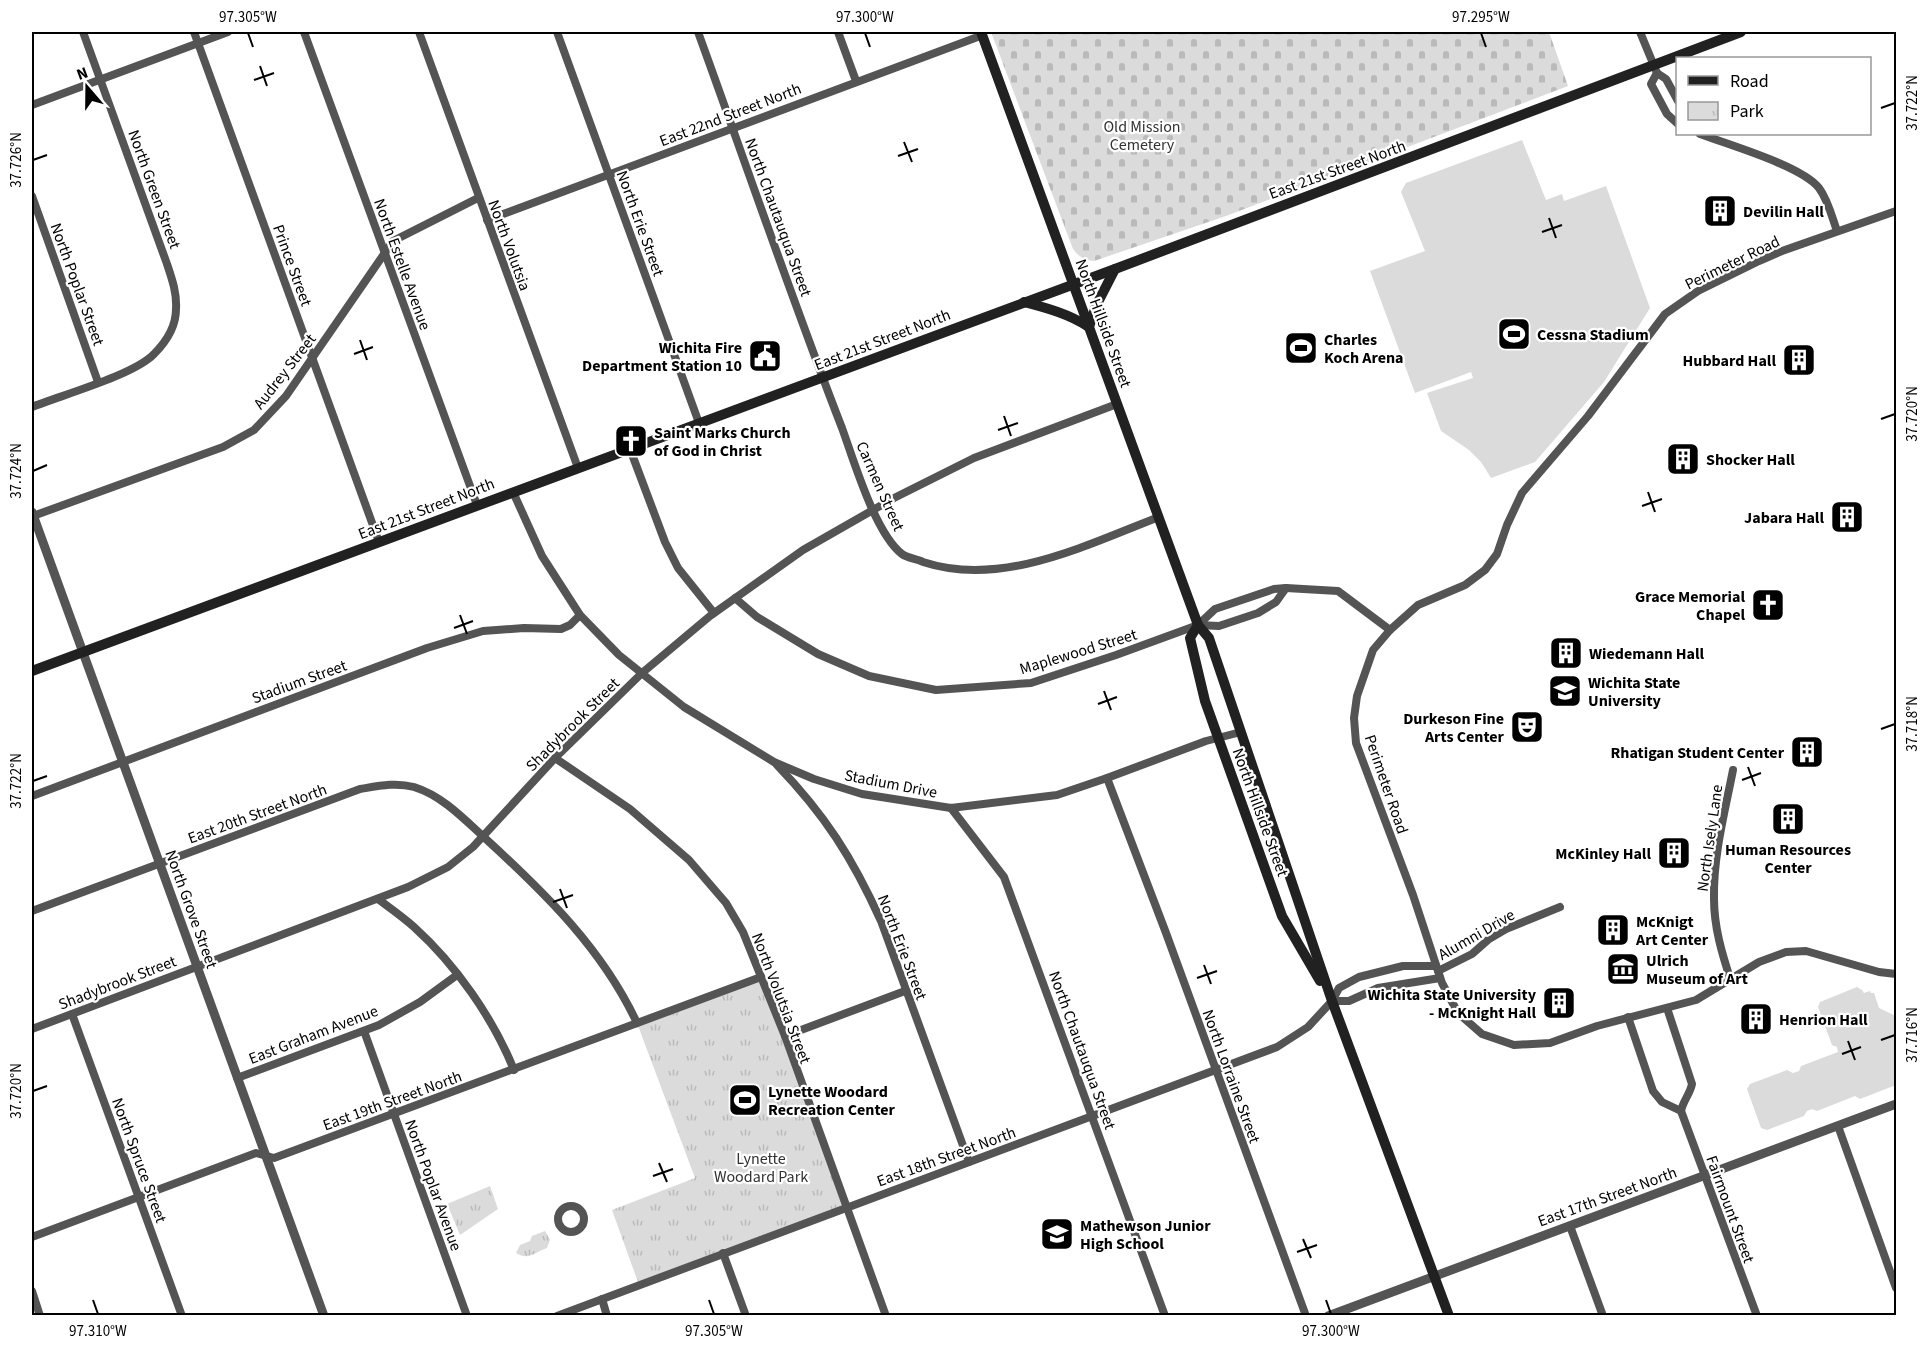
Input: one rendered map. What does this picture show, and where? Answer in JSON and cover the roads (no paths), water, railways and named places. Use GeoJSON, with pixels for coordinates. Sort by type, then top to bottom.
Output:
{"type":"FeatureCollection","features":[{"type":"Feature","properties":{"kind":"main road","name":"East 21st Street North"},"geometry":{"type":"LineString","coordinates":[[1683,57],[1741,32]]}},
{"type":"Feature","properties":{"kind":"main road","name":"North Hillside Street"},"geometry":{"type":"LineString","coordinates":[[982,33],[1198,625],[1209,638],[1332,1000],[1449,1316]]}},
{"type":"Feature","properties":{"kind":"main road","name":"East 21st Street North"},"geometry":{"type":"LineString","coordinates":[[32,671],[1676,60]]}},
{"type":"Feature","properties":{"kind":"main road"},"geometry":{"type":"LineString","coordinates":[[1023,302],[1075,318],[1089,327],[1096,306],[1115,269]]}},
{"type":"Feature","properties":{"kind":"main road","name":"North Hillside Street"},"geometry":{"type":"LineString","coordinates":[[1198,625],[1190,638],[1205,701],[1218,738],[1282,916],[1332,1000]]}},
{"type":"Feature","properties":{"kind":"street","name":"North Green Street"},"geometry":{"type":"LineString","coordinates":[[83,32],[167,264],[175,292],[176,311],[170,335],[153,355],[126,372],[98,382]]}},
{"type":"Feature","properties":{"kind":"street","name":"Prince Street"},"geometry":{"type":"LineString","coordinates":[[194,32],[379,542]]}},
{"type":"Feature","properties":{"kind":"street"},"geometry":{"type":"LineString","coordinates":[[32,105],[228,32]]}},
{"type":"Feature","properties":{"kind":"street","name":"North Estelle Avenue"},"geometry":{"type":"LineString","coordinates":[[304,32],[477,505]]}},
{"type":"Feature","properties":{"kind":"street","name":"North Volutsia"},"geometry":{"type":"LineString","coordinates":[[419,32],[578,468]]}},
{"type":"Feature","properties":{"kind":"street","name":"North Erie Street"},"geometry":{"type":"LineString","coordinates":[[557,32],[699,423]]}},
{"type":"Feature","properties":{"kind":"street","name":"North Chautauqua Street"},"geometry":{"type":"LineString","coordinates":[[698,32],[822,378]]}},
{"type":"Feature","properties":{"kind":"street"},"geometry":{"type":"LineString","coordinates":[[838,32],[856,81]]}},
{"type":"Feature","properties":{"kind":"street"},"geometry":{"type":"LineString","coordinates":[[1640,32],[1655,69],[1666,79],[1676,99]]}},
{"type":"Feature","properties":{"kind":"street","name":"East 22nd Street North"},"geometry":{"type":"LineString","coordinates":[[487,220],[982,33]]}},
{"type":"Feature","properties":{"kind":"street"},"geometry":{"type":"LineString","coordinates":[[1655,69],[1651,84],[1666,114],[1676,123]]}},
{"type":"Feature","properties":{"kind":"street"},"geometry":{"type":"LineString","coordinates":[[1703,135],[1795,170],[1810,178],[1823,195],[1837,231]]}},
{"type":"Feature","properties":{"kind":"street","name":"North Poplar Street"},"geometry":{"type":"LineString","coordinates":[[32,196],[98,382]]}},
{"type":"Feature","properties":{"kind":"street","name":"Audrey Street"},"geometry":{"type":"LineString","coordinates":[[32,514],[206,454],[254,430],[286,396],[393,241],[478,198]]}},
{"type":"Feature","properties":{"kind":"street","name":"Perimeter Road"},"geometry":{"type":"LineString","coordinates":[[1896,211],[1759,261],[1698,291],[1665,314],[1588,416],[1522,493],[1497,554],[1485,570],[1465,585],[1418,605],[1390,630],[1373,650],[1357,696],[1354,718],[1356,743],[1413,895],[1438,972],[1458,1013],[1482,1034],[1514,1046],[1550,1042],[1628,1017],[1696,1000],[1731,981],[1759,962],[1778,954],[1806,951],[1879,972],[1896,974]]}},
{"type":"Feature","properties":{"kind":"street","name":"Carmen Street"},"geometry":{"type":"LineString","coordinates":[[822,378],[873,510],[885,535],[903,555],[935,565],[977,570],[1027,565],[1159,517]]}},
{"type":"Feature","properties":{"kind":"street"},"geometry":{"type":"LineString","coordinates":[[32,406],[98,382]]}},
{"type":"Feature","properties":{"kind":"street","name":"Shadybrook Street"},"geometry":{"type":"LineString","coordinates":[[32,1029],[408,887],[448,867],[473,847],[555,758],[642,673],[714,613],[803,550],[873,510],[974,458],[1117,404]]}},
{"type":"Feature","properties":{"kind":"street"},"geometry":{"type":"LineString","coordinates":[[630,449],[665,542],[678,568],[714,613]]}},
{"type":"Feature","properties":{"kind":"street"},"geometry":{"type":"LineString","coordinates":[[513,492],[542,556],[580,615]]}},
{"type":"Feature","properties":{"kind":"street","name":"North Grove Street"},"geometry":{"type":"LineString","coordinates":[[32,514],[324,1316]]}},
{"type":"Feature","properties":{"kind":"street"},"geometry":{"type":"LineString","coordinates":[[1198,625],[1219,626],[1258,613],[1276,602],[1286,588]]}},
{"type":"Feature","properties":{"kind":"street"},"geometry":{"type":"LineString","coordinates":[[1198,625],[1215,609],[1274,589],[1286,588],[1338,591],[1390,630]]}},
{"type":"Feature","properties":{"kind":"street","name":"Maplewood Street"},"geometry":{"type":"LineString","coordinates":[[735,598],[757,617],[818,654],[869,676],[936,690],[1031,683],[1198,625]]}},
{"type":"Feature","properties":{"kind":"street","name":"Stadium Drive"},"geometry":{"type":"LineString","coordinates":[[580,615],[619,655],[684,706],[774,762],[814,779],[862,794],[951,808],[1058,795],[1206,741],[1241,732]]}},
{"type":"Feature","properties":{"kind":"street","name":"Stadium Street"},"geometry":{"type":"LineString","coordinates":[[32,795],[427,648],[483,631],[524,628],[561,629],[570,625],[580,615]]}},
{"type":"Feature","properties":{"kind":"street","name":"North Volutsia Street"},"geometry":{"type":"LineString","coordinates":[[555,758],[630,809],[689,860],[726,903],[742,932],[785,1036],[886,1316]]}},
{"type":"Feature","properties":{"kind":"street","name":"North Erie Street"},"geometry":{"type":"LineString","coordinates":[[774,762],[809,799],[844,849],[864,884],[881,921],[969,1162]]}},
{"type":"Feature","properties":{"kind":"street","name":"North Isely Lane"},"geometry":{"type":"LineString","coordinates":[[1731,981],[1722,953],[1714,900],[1718,852],[1733,770]]}},
{"type":"Feature","properties":{"kind":"street","name":"North Lorraine Street"},"geometry":{"type":"LineString","coordinates":[[1107,778],[1306,1316]]}},
{"type":"Feature","properties":{"kind":"street","name":"East 20th Street North"},"geometry":{"type":"LineString","coordinates":[[32,911],[360,789],[389,784],[412,786],[430,794],[453,809],[555,906],[586,941],[623,994],[637,1023]]}},
{"type":"Feature","properties":{"kind":"street","name":"North Chautauqua Street"},"geometry":{"type":"LineString","coordinates":[[951,808],[1004,877],[1166,1316]]}},
{"type":"Feature","properties":{"kind":"street"},"geometry":{"type":"LineString","coordinates":[[378,898],[416,928],[457,975],[482,1008],[503,1043],[514,1070]]}},
{"type":"Feature","properties":{"kind":"street","name":"Alumni Drive"},"geometry":{"type":"LineString","coordinates":[[1438,972],[1403,966],[1359,977],[1339,988],[1332,1000],[1349,1001],[1377,988],[1438,972],[1472,954],[1489,939],[1506,929],[1560,907]]}},
{"type":"Feature","properties":{"kind":"street","name":"East Graham Avenue"},"geometry":{"type":"LineString","coordinates":[[237,1078],[379,1025],[420,1002],[457,975]]}},
{"type":"Feature","properties":{"kind":"street","name":"East 19th Street North"},"geometry":{"type":"LineString","coordinates":[[32,1237],[256,1153],[274,1158],[761,977]]}},
{"type":"Feature","properties":{"kind":"street"},"geometry":{"type":"LineString","coordinates":[[785,1036],[905,991]]}},
{"type":"Feature","properties":{"kind":"street","name":"East 18th Street North"},"geometry":{"type":"LineString","coordinates":[[557,1316],[1277,1047],[1308,1027],[1332,1000]]}},
{"type":"Feature","properties":{"kind":"street"},"geometry":{"type":"LineString","coordinates":[[1628,1017],[1653,1090],[1662,1102],[1681,1111],[1692,1084],[1667,1008]]}},
{"type":"Feature","properties":{"kind":"street","name":"North Spruce Street"},"geometry":{"type":"LineString","coordinates":[[72,1014],[182,1316]]}},
{"type":"Feature","properties":{"kind":"street","name":"North Poplar Avenue"},"geometry":{"type":"LineString","coordinates":[[364,1030],[467,1316]]}},
{"type":"Feature","properties":{"kind":"street","name":"East 17th Street North"},"geometry":{"type":"LineString","coordinates":[[1328,1316],[1896,1104]]}},
{"type":"Feature","properties":{"kind":"street","name":"Fairmount Street"},"geometry":{"type":"LineString","coordinates":[[1681,1111],[1756,1316]]}},
{"type":"Feature","properties":{"kind":"street"},"geometry":{"type":"LineString","coordinates":[[1838,1126],[1896,1288]]}},
{"type":"Feature","properties":{"kind":"street"},"geometry":{"type":"LineString","coordinates":[[1570,1226],[1603,1316]]}},
{"type":"Feature","properties":{"kind":"street"},"geometry":{"type":"LineString","coordinates":[[723,1253],[746,1316]]}},
{"type":"Feature","properties":{"kind":"street"},"geometry":{"type":"LineString","coordinates":[[32,1291],[40,1316]]}},
{"type":"Feature","properties":{"kind":"street"},"geometry":{"type":"LineString","coordinates":[[602,1299],[606,1316]]}},
{"type":"Feature","properties":{"kind":"place","name":"Devilin Hall"},"geometry":{"type":"Point","coordinates":[1720,211]}},
{"type":"Feature","properties":{"kind":"place","name":"Cessna Stadium"},"geometry":{"type":"Point","coordinates":[1514,334]}},
{"type":"Feature","properties":{"kind":"place","name":"Charles Koch Arena"},"geometry":{"type":"Point","coordinates":[1301,348]}},
{"type":"Feature","properties":{"kind":"place","name":"Wichita Fire Department Station 10"},"geometry":{"type":"Point","coordinates":[765,356]}},
{"type":"Feature","properties":{"kind":"place","name":"Hubbard Hall"},"geometry":{"type":"Point","coordinates":[1799,360]}},
{"type":"Feature","properties":{"kind":"place","name":"Saint Marks Church of God in Christ"},"geometry":{"type":"Point","coordinates":[631,441]}},
{"type":"Feature","properties":{"kind":"place","name":"Shocker Hall"},"geometry":{"type":"Point","coordinates":[1683,459]}},
{"type":"Feature","properties":{"kind":"place","name":"Jabara Hall"},"geometry":{"type":"Point","coordinates":[1847,517]}},
{"type":"Feature","properties":{"kind":"place","name":"Grace Memorial Chapel"},"geometry":{"type":"Point","coordinates":[1768,605]}},
{"type":"Feature","properties":{"kind":"place","name":"Wiedemann Hall"},"geometry":{"type":"Point","coordinates":[1566,653]}},
{"type":"Feature","properties":{"kind":"place","name":"Wichita State University"},"geometry":{"type":"Point","coordinates":[1565,691]}},
{"type":"Feature","properties":{"kind":"place","name":"Durkeson Fine Arts Center"},"geometry":{"type":"Point","coordinates":[1527,727]}},
{"type":"Feature","properties":{"kind":"place","name":"Rhatigan Student Center"},"geometry":{"type":"Point","coordinates":[1807,752]}},
{"type":"Feature","properties":{"kind":"place","name":"Human Resources Center"},"geometry":{"type":"Point","coordinates":[1788,819]}},
{"type":"Feature","properties":{"kind":"place","name":"McKinley Hall"},"geometry":{"type":"Point","coordinates":[1674,853]}},
{"type":"Feature","properties":{"kind":"place","name":"McKnigt Art Center"},"geometry":{"type":"Point","coordinates":[1613,930]}},
{"type":"Feature","properties":{"kind":"place","name":"Ulrich Museum of Art"},"geometry":{"type":"Point","coordinates":[1623,969]}},
{"type":"Feature","properties":{"kind":"place","name":"Wichita State University - McKnight Hall"},"geometry":{"type":"Point","coordinates":[1559,1003]}},
{"type":"Feature","properties":{"kind":"place","name":"Henrion Hall"},"geometry":{"type":"Point","coordinates":[1756,1019]}},
{"type":"Feature","properties":{"kind":"place","name":"Lynette Woodard Recreation Center"},"geometry":{"type":"Point","coordinates":[745,1100]}},
{"type":"Feature","properties":{"kind":"place","name":"Mathewson Junior High School"},"geometry":{"type":"Point","coordinates":[1057,1234]}},
{"type":"Feature","properties":{"kind":"park label","name":"Old Mission Cemetery"},"geometry":{"type":"Point","coordinates":[1142,135]}},
{"type":"Feature","properties":{"kind":"park label","name":"Lynette Woodard Park"},"geometry":{"type":"Point","coordinates":[761,1167]}}]}
